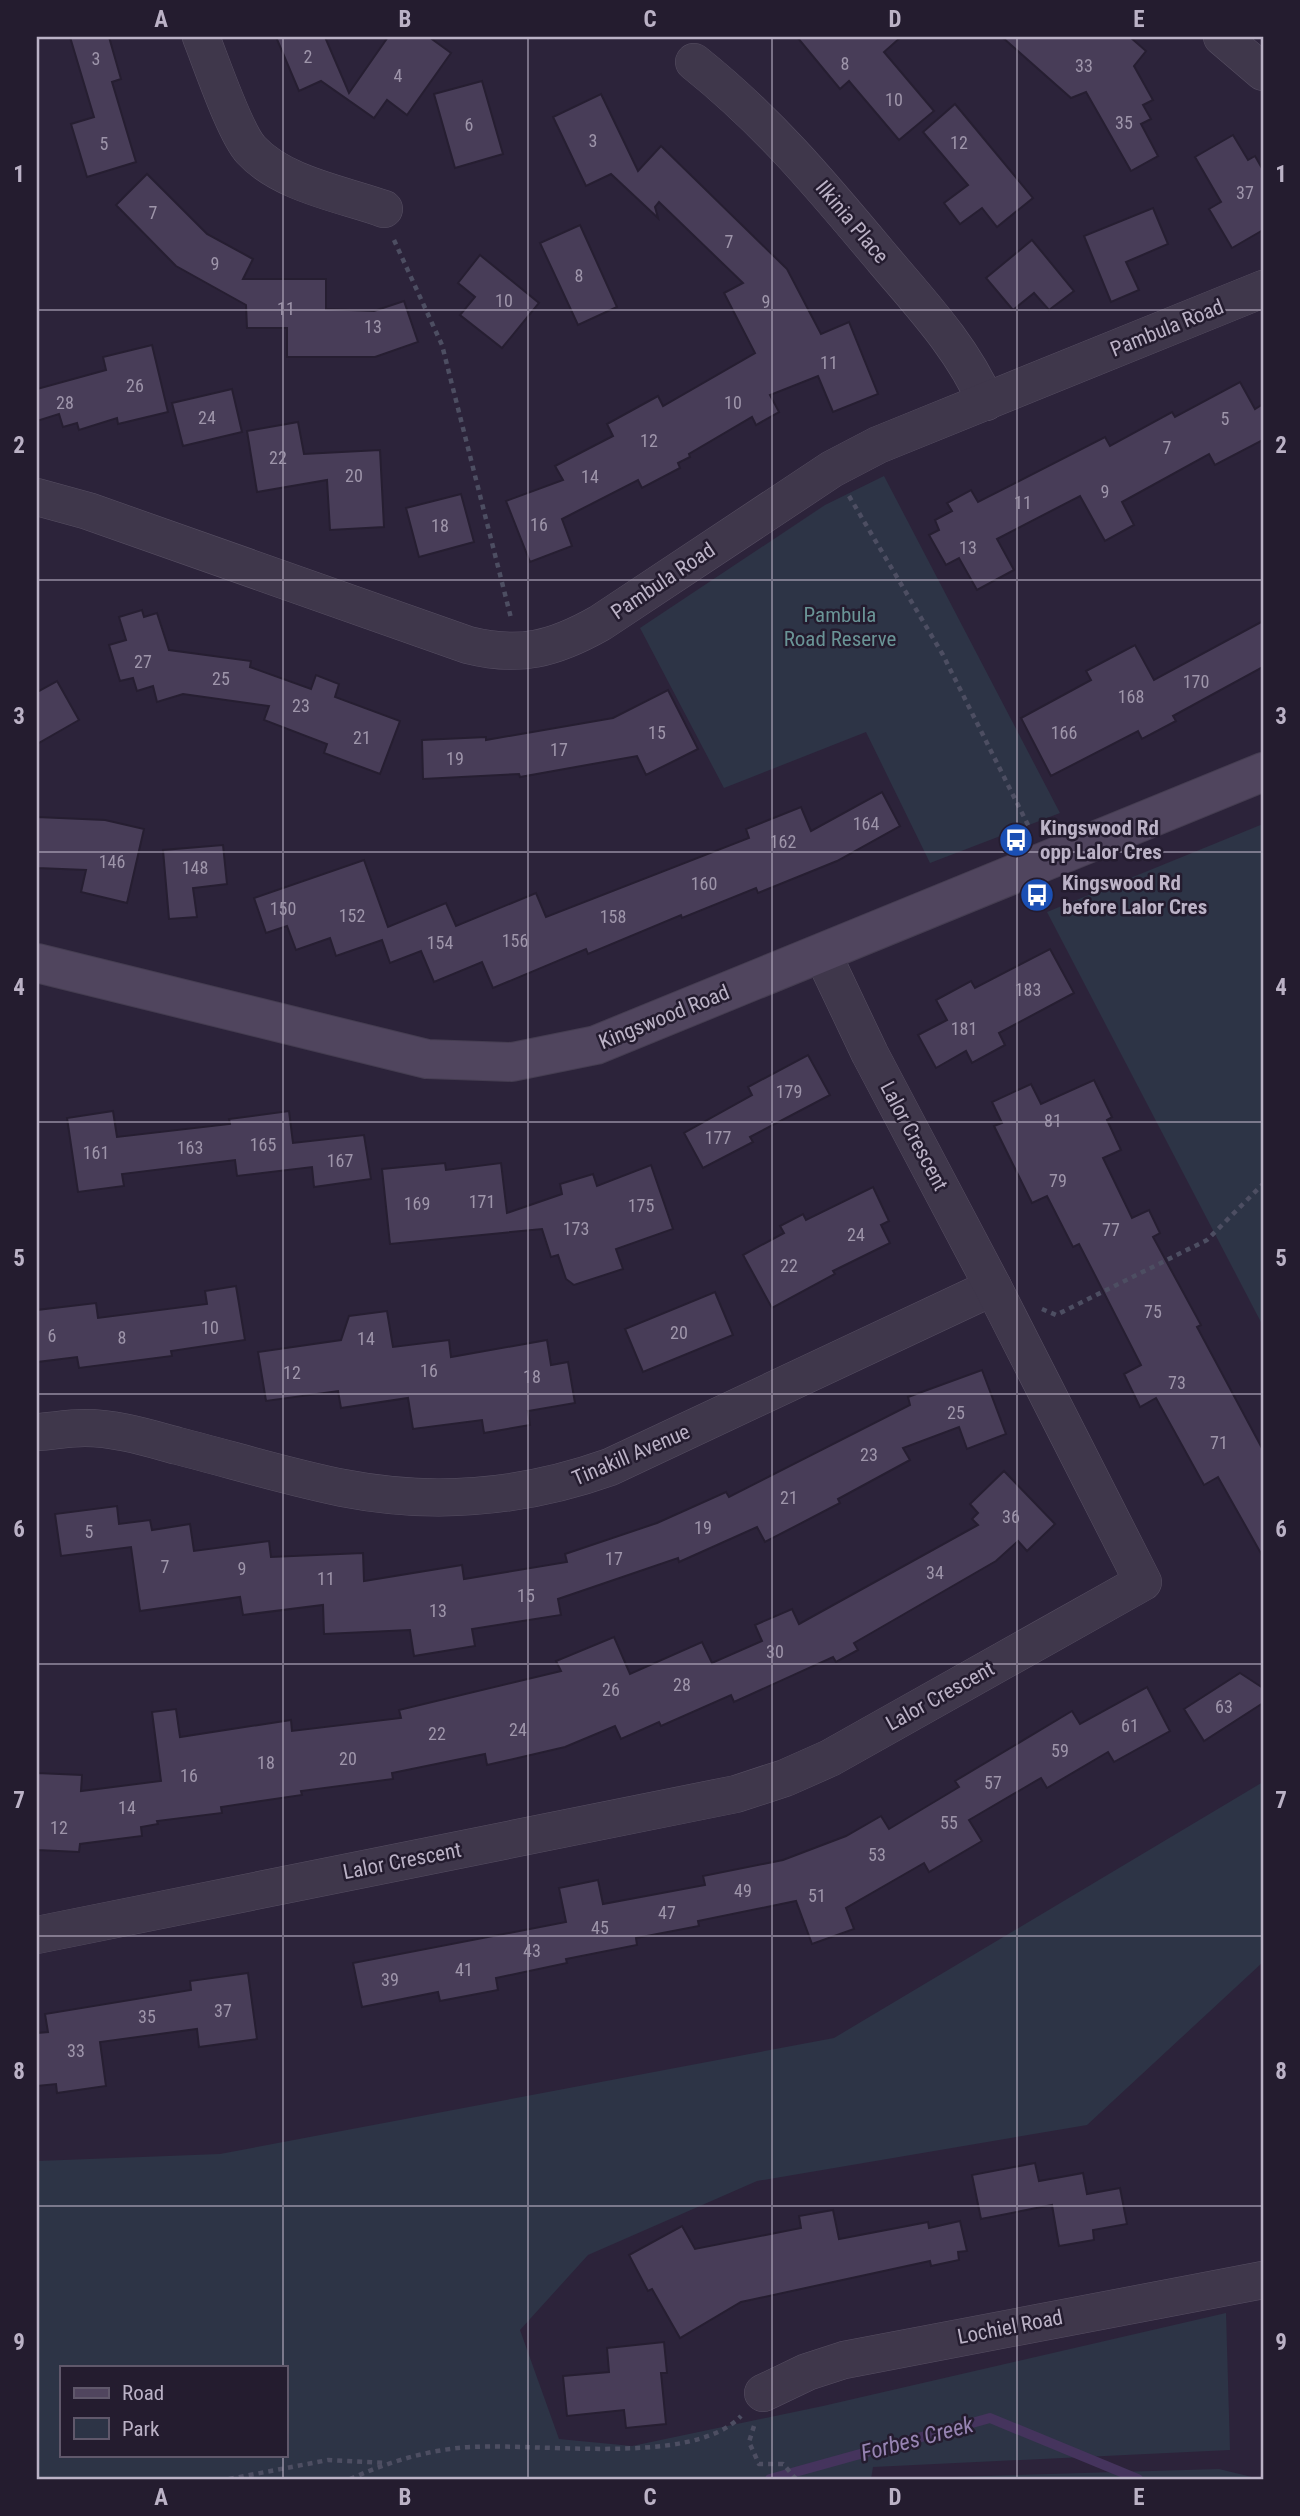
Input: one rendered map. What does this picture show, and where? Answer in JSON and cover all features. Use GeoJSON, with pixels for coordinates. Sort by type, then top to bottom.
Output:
{"type":"FeatureCollection","features":[{"type":"Feature","properties":{"kind":"street"},"geometry":{"type":"LineString","coordinates":[[201,37],[249,149],[268,165],[294,177],[384,209]]}},
{"type":"Feature","properties":{"kind":"street"},"geometry":{"type":"LineString","coordinates":[[1222,37],[1263,70]]}},
{"type":"Feature","properties":{"kind":"street","name":"Ilkinia Place"},"geometry":{"type":"LineString","coordinates":[[694,62],[742,100],[787,145],[953,344],[975,377],[986,401]]}},
{"type":"Feature","properties":{"kind":"street","name":"Pambula Road"},"geometry":{"type":"LineString","coordinates":[[37,497],[88,511],[468,645],[499,653],[520,653],[569,641],[600,623],[832,469],[878,445],[1263,289]]}},
{"type":"Feature","properties":{"kind":"street","name":"Kingswood Road"},"geometry":{"type":"LineString","coordinates":[[37,963],[427,1059],[512,1062],[596,1045],[1263,772]]}},
{"type":"Feature","properties":{"kind":"street","name":"Lalor Crescent"},"geometry":{"type":"LineString","coordinates":[[37,1935],[736,1794],[785,1778],[830,1758],[1143,1582],[993,1287],[870,1054],[822,953]]}},
{"type":"Feature","properties":{"kind":"street","name":"Tinakill Avenue"},"geometry":{"type":"LineString","coordinates":[[37,1432],[85,1428],[132,1434],[343,1488],[401,1497],[459,1500],[511,1493],[565,1483],[610,1466],[993,1287]]}},
{"type":"Feature","properties":{"kind":"street","name":"Lochiel Road"},"geometry":{"type":"LineString","coordinates":[[763,2393],[807,2372],[844,2360],[1263,2280]]}},
{"type":"Feature","properties":{"kind":"path"},"geometry":{"type":"LineString","coordinates":[[384,209],[396,246],[442,345],[520,653]]}},
{"type":"Feature","properties":{"kind":"path"},"geometry":{"type":"LineString","coordinates":[[832,469],[943,655],[1011,786],[1045,862]]}},
{"type":"Feature","properties":{"kind":"path"},"geometry":{"type":"LineString","coordinates":[[993,1287],[1056,1315],[1207,1240],[1263,1184]]}},
{"type":"Feature","properties":{"kind":"path"},"geometry":{"type":"LineString","coordinates":[[350,2479],[386,2463],[457,2448],[650,2448],[728,2430],[763,2393]]}},
{"type":"Feature","properties":{"kind":"path"},"geometry":{"type":"LineString","coordinates":[[749,2442],[759,2464],[783,2464],[796,2479]]}},
{"type":"Feature","properties":{"kind":"path"},"geometry":{"type":"LineString","coordinates":[[229,2479],[328,2460],[386,2463]]}},
{"type":"Feature","properties":{"kind":"green space","name":"Pambula Road Reserve"},"geometry":{"type":"Polygon","coordinates":[[[884,476],[1060,813],[930,863],[866,732],[724,788],[640,628],[825,505],[884,476]]]}},
{"type":"Feature","properties":{"kind":"green space"},"geometry":{"type":"Polygon","coordinates":[[[1263,824],[1263,1326],[1047,912],[1263,824]]]}},
{"type":"Feature","properties":{"kind":"green space"},"geometry":{"type":"Polygon","coordinates":[[[1263,1782],[1263,1962],[1087,2125],[757,2181],[588,2255],[520,2330],[559,2439],[632,2446],[823,2406],[1226,2313],[1230,2450],[873,2467],[871,2479],[37,2479],[37,2161],[220,2154],[834,2038],[1263,1782]]]}},
{"type":"Feature","properties":{"kind":"green space"},"geometry":{"type":"Polygon","coordinates":[[[1219,2469],[1260,2479],[884,2479],[1219,2469]]]}},
{"type":"Feature","properties":{"kind":"building"},"geometry":{"type":"Polygon","coordinates":[[[70,37],[109,37],[121,79],[112,82],[136,162],[87,177],[71,124],[94,117],[70,37]]]}},
{"type":"Feature","properties":{"kind":"building"},"geometry":{"type":"Polygon","coordinates":[[[276,37],[325,37],[349,93],[388,37],[429,37],[451,53],[407,115],[387,100],[374,118],[321,81],[299,91],[276,37]]]}},
{"type":"Feature","properties":{"kind":"building"},"geometry":{"type":"Polygon","coordinates":[[[797,37],[901,37],[884,52],[934,111],[899,140],[849,81],[840,89],[797,37]]]}},
{"type":"Feature","properties":{"kind":"building"},"geometry":{"type":"Polygon","coordinates":[[[1002,37],[1130,37],[1146,51],[1134,66],[1153,100],[1143,105],[1151,119],[1141,124],[1158,156],[1131,171],[1086,92],[1071,98],[1002,37]]]}},
{"type":"Feature","properties":{"kind":"building"},"geometry":{"type":"Polygon","coordinates":[[[482,81],[503,154],[455,168],[434,94],[482,81]]]}},
{"type":"Feature","properties":{"kind":"building"},"geometry":{"type":"Polygon","coordinates":[[[601,94],[638,171],[661,146],[787,269],[821,334],[849,322],[878,394],[833,412],[818,376],[770,395],[779,412],[756,425],[752,417],[689,454],[690,457],[678,463],[680,468],[642,488],[638,480],[562,519],[572,546],[530,562],[506,501],[563,480],[555,466],[613,436],[607,424],[658,396],[663,406],[755,353],[724,293],[743,283],[659,202],[655,207],[658,218],[611,174],[586,186],[553,117],[601,94]]]}},
{"type":"Feature","properties":{"kind":"building"},"geometry":{"type":"Polygon","coordinates":[[[955,104],[1033,198],[997,227],[982,208],[960,224],[944,203],[968,185],[923,132],[955,104]]]}},
{"type":"Feature","properties":{"kind":"building"},"geometry":{"type":"Polygon","coordinates":[[[1233,135],[1248,160],[1255,156],[1263,170],[1263,230],[1232,248],[1209,209],[1221,202],[1195,157],[1233,135]]]}},
{"type":"Feature","properties":{"kind":"building"},"geometry":{"type":"Polygon","coordinates":[[[147,174],[207,234],[253,259],[243,279],[326,279],[326,309],[374,311],[404,301],[418,342],[375,357],[287,357],[287,328],[247,328],[246,305],[176,266],[116,205],[147,174]]]}},
{"type":"Feature","properties":{"kind":"building"},"geometry":{"type":"Polygon","coordinates":[[[1153,208],[1168,244],[1126,262],[1139,290],[1111,302],[1084,236],[1153,208]]]}},
{"type":"Feature","properties":{"kind":"building"},"geometry":{"type":"Polygon","coordinates":[[[580,225],[617,307],[578,325],[540,243],[580,225]]]}},
{"type":"Feature","properties":{"kind":"building"},"geometry":{"type":"Polygon","coordinates":[[[1032,240],[1074,291],[1049,310],[1034,293],[1013,310],[986,278],[1032,240]]]}},
{"type":"Feature","properties":{"kind":"building"},"geometry":{"type":"Polygon","coordinates":[[[480,255],[539,303],[502,348],[460,315],[475,297],[458,283],[480,255]]]}},
{"type":"Feature","properties":{"kind":"building"},"geometry":{"type":"Polygon","coordinates":[[[152,345],[168,412],[118,424],[117,418],[79,430],[77,423],[63,427],[59,414],[37,421],[37,389],[106,370],[103,357],[152,345]]]}},
{"type":"Feature","properties":{"kind":"building"},"geometry":{"type":"Polygon","coordinates":[[[1240,382],[1255,409],[1263,404],[1263,440],[1215,465],[1209,454],[1122,502],[1134,525],[1105,541],[1080,496],[997,539],[1014,570],[977,590],[959,558],[946,565],[929,535],[939,530],[935,520],[952,511],[947,503],[971,490],[978,502],[1105,437],[1110,446],[1172,412],[1175,417],[1240,382]]]}},
{"type":"Feature","properties":{"kind":"building"},"geometry":{"type":"Polygon","coordinates":[[[232,389],[242,432],[183,446],[172,403],[232,389]]]}},
{"type":"Feature","properties":{"kind":"building"},"geometry":{"type":"Polygon","coordinates":[[[298,422],[304,454],[380,450],[384,527],[330,530],[327,480],[257,492],[247,431],[298,422]]]}},
{"type":"Feature","properties":{"kind":"building"},"geometry":{"type":"Polygon","coordinates":[[[461,494],[474,542],[419,557],[406,508],[461,494]]]}},
{"type":"Feature","properties":{"kind":"building"},"geometry":{"type":"Polygon","coordinates":[[[142,610],[144,617],[157,613],[169,650],[251,661],[250,667],[311,689],[316,675],[339,684],[335,697],[400,721],[380,774],[324,753],[327,744],[264,720],[269,706],[183,694],[157,702],[153,686],[137,691],[133,678],[120,681],[109,645],[126,640],[119,617],[142,610]]]}},
{"type":"Feature","properties":{"kind":"building"},"geometry":{"type":"Polygon","coordinates":[[[1263,621],[1263,667],[1173,716],[1176,721],[1142,739],[1138,731],[1051,776],[1021,718],[1091,680],[1086,671],[1135,645],[1154,680],[1263,621]]]}},
{"type":"Feature","properties":{"kind":"building"},"geometry":{"type":"Polygon","coordinates":[[[57,681],[79,720],[37,744],[37,692],[57,681]]]}},
{"type":"Feature","properties":{"kind":"building"},"geometry":{"type":"Polygon","coordinates":[[[668,690],[698,749],[646,775],[637,756],[520,777],[519,774],[423,779],[422,740],[486,737],[486,740],[613,718],[668,690]]]}},
{"type":"Feature","properties":{"kind":"building"},"geometry":{"type":"Polygon","coordinates":[[[882,792],[900,826],[837,861],[758,893],[756,888],[682,918],[681,915],[588,954],[586,949],[493,988],[482,962],[434,982],[421,951],[390,963],[382,940],[336,956],[330,938],[296,950],[287,926],[266,933],[254,898],[364,860],[388,927],[446,903],[456,926],[536,893],[546,917],[749,838],[746,829],[801,807],[811,831],[882,792]]]}},
{"type":"Feature","properties":{"kind":"building"},"geometry":{"type":"Polygon","coordinates":[[[37,817],[105,820],[144,829],[127,903],[81,892],[86,870],[37,868],[37,817]]]}},
{"type":"Feature","properties":{"kind":"building"},"geometry":{"type":"Polygon","coordinates":[[[223,845],[227,884],[193,888],[197,917],[169,919],[163,850],[223,845]]]}},
{"type":"Feature","properties":{"kind":"building"},"geometry":{"type":"Polygon","coordinates":[[[1050,949],[1074,993],[999,1033],[1005,1045],[972,1063],[966,1051],[936,1068],[918,1035],[947,1020],[936,1000],[971,981],[975,988],[1050,949]]]}},
{"type":"Feature","properties":{"kind":"building"},"geometry":{"type":"Polygon","coordinates":[[[808,1055],[830,1095],[750,1137],[753,1142],[703,1168],[684,1133],[752,1095],[748,1087],[808,1055]]]}},
{"type":"Feature","properties":{"kind":"building"},"geometry":{"type":"Polygon","coordinates":[[[1094,1080],[1112,1117],[1107,1120],[1121,1150],[1103,1158],[1132,1218],[1149,1210],[1160,1233],[1153,1237],[1201,1325],[1197,1327],[1263,1450],[1263,1557],[1218,1477],[1204,1485],[1156,1398],[1140,1407],[1124,1374],[1141,1365],[1079,1244],[1073,1247],[1047,1196],[1032,1203],[994,1126],[1002,1123],[992,1102],[1031,1084],[1041,1104],[1094,1080]]]}},
{"type":"Feature","properties":{"kind":"building"},"geometry":{"type":"Polygon","coordinates":[[[113,1111],[117,1137],[230,1124],[229,1119],[289,1111],[293,1143],[364,1135],[371,1179],[314,1187],[312,1167],[237,1176],[235,1160],[122,1174],[124,1186],[78,1192],[67,1118],[113,1111]]]}},
{"type":"Feature","properties":{"kind":"building"},"geometry":{"type":"Polygon","coordinates":[[[445,1163],[446,1170],[501,1163],[507,1213],[562,1194],[560,1184],[593,1174],[597,1186],[651,1165],[673,1229],[616,1249],[623,1269],[574,1285],[566,1279],[558,1255],[551,1257],[542,1229],[390,1244],[382,1169],[445,1163]]]}},
{"type":"Feature","properties":{"kind":"building"},"geometry":{"type":"Polygon","coordinates":[[[873,1187],[889,1221],[881,1225],[890,1243],[833,1271],[835,1274],[772,1308],[743,1255],[784,1233],[780,1226],[803,1214],[806,1220],[873,1187]]]}},
{"type":"Feature","properties":{"kind":"building"},"geometry":{"type":"Polygon","coordinates":[[[236,1286],[245,1340],[171,1351],[172,1356],[79,1368],[77,1357],[37,1362],[37,1310],[96,1303],[98,1318],[207,1304],[205,1291],[236,1286]]]}},
{"type":"Feature","properties":{"kind":"building"},"geometry":{"type":"Polygon","coordinates":[[[715,1292],[733,1335],[643,1372],[625,1329],[715,1292]]]}},
{"type":"Feature","properties":{"kind":"building"},"geometry":{"type":"Polygon","coordinates":[[[387,1311],[393,1347],[449,1340],[451,1357],[547,1340],[551,1365],[568,1362],[575,1403],[528,1411],[530,1425],[484,1433],[482,1420],[413,1429],[408,1398],[341,1408],[338,1391],[266,1401],[258,1352],[341,1340],[349,1316],[387,1311]]]}},
{"type":"Feature","properties":{"kind":"building"},"geometry":{"type":"Polygon","coordinates":[[[982,1370],[1006,1434],[967,1449],[959,1427],[903,1448],[910,1460],[838,1499],[840,1503],[765,1542],[757,1527],[679,1562],[678,1558],[558,1599],[561,1615],[472,1629],[475,1646],[414,1656],[410,1630],[324,1634],[323,1605],[243,1615],[240,1597],[140,1611],[131,1547],[61,1556],[55,1514],[117,1506],[119,1524],[150,1520],[152,1530],[190,1524],[194,1551],[269,1541],[271,1557],[363,1553],[364,1581],[462,1565],[464,1579],[567,1562],[565,1554],[657,1523],[726,1492],[729,1497],[910,1405],[908,1397],[982,1370]]]}},
{"type":"Feature","properties":{"kind":"building"},"geometry":{"type":"Polygon","coordinates":[[[1004,1471],[1055,1524],[1027,1551],[1018,1541],[996,1561],[854,1643],[858,1650],[836,1662],[833,1657],[734,1702],[731,1695],[661,1726],[659,1722],[621,1739],[615,1726],[565,1747],[487,1765],[485,1754],[392,1773],[393,1779],[301,1791],[302,1795],[221,1807],[222,1813],[157,1821],[158,1824],[141,1827],[142,1836],[80,1844],[79,1852],[37,1850],[37,1773],[82,1775],[81,1791],[161,1781],[152,1712],[176,1709],[180,1737],[291,1720],[292,1731],[401,1718],[399,1710],[561,1671],[556,1661],[614,1637],[630,1674],[702,1642],[712,1663],[762,1641],[755,1625],[792,1609],[799,1624],[978,1525],[972,1519],[978,1513],[970,1504],[1004,1471]]]}},
{"type":"Feature","properties":{"kind":"building"},"geometry":{"type":"Polygon","coordinates":[[[1240,1673],[1263,1688],[1263,1703],[1204,1741],[1184,1709],[1240,1673]]]}},
{"type":"Feature","properties":{"kind":"building"},"geometry":{"type":"Polygon","coordinates":[[[1147,1687],[1170,1731],[1114,1762],[1108,1752],[1047,1788],[1041,1778],[969,1820],[982,1841],[929,1872],[924,1863],[846,1908],[854,1929],[812,1944],[796,1901],[698,1921],[699,1926],[636,1938],[637,1945],[566,1959],[567,1963],[496,1978],[498,1990],[440,2001],[438,1992],[362,2007],[353,1963],[566,1922],[559,1888],[598,1880],[603,1904],[705,1885],[703,1876],[783,1860],[846,1836],[881,1816],[889,1829],[959,1787],[955,1781],[1072,1711],[1080,1724],[1147,1687]]]}},
{"type":"Feature","properties":{"kind":"building"},"geometry":{"type":"Polygon","coordinates":[[[248,1973],[257,2039],[199,2047],[197,2029],[100,2042],[106,2086],[57,2093],[56,2084],[37,2086],[37,2033],[48,2032],[45,2014],[191,1990],[190,1981],[248,1973]]]}},
{"type":"Feature","properties":{"kind":"building"},"geometry":{"type":"Polygon","coordinates":[[[1035,2163],[1039,2181],[1083,2173],[1087,2194],[1120,2188],[1127,2224],[1093,2230],[1094,2240],[1059,2246],[1052,2205],[981,2219],[972,2175],[1035,2163]]]}},
{"type":"Feature","properties":{"kind":"building"},"geometry":{"type":"Polygon","coordinates":[[[833,2210],[839,2239],[928,2222],[929,2228],[960,2221],[967,2251],[958,2252],[959,2260],[931,2266],[930,2261],[741,2302],[680,2338],[652,2289],[648,2291],[629,2255],[682,2226],[695,2249],[801,2228],[799,2216],[833,2210]]]}},
{"type":"Feature","properties":{"kind":"building"},"geometry":{"type":"Polygon","coordinates":[[[664,2342],[667,2373],[661,2373],[666,2424],[626,2428],[624,2410],[567,2416],[563,2376],[609,2372],[607,2348],[664,2342]]]}},
{"type":"Feature","properties":{"kind":"waterway","name":"Forbes Creek"},"geometry":{"type":"LineString","coordinates":[[770,2479],[990,2418],[1138,2479]]}},
{"type":"Feature","properties":{"kind":"place","name":"Kingswood Rd opp Lalor Cres"},"geometry":{"type":"Point","coordinates":[1016,840]}},
{"type":"Feature","properties":{"kind":"place","name":"Kingswood Rd before Lalor Cres"},"geometry":{"type":"Point","coordinates":[1037,895]}}]}
